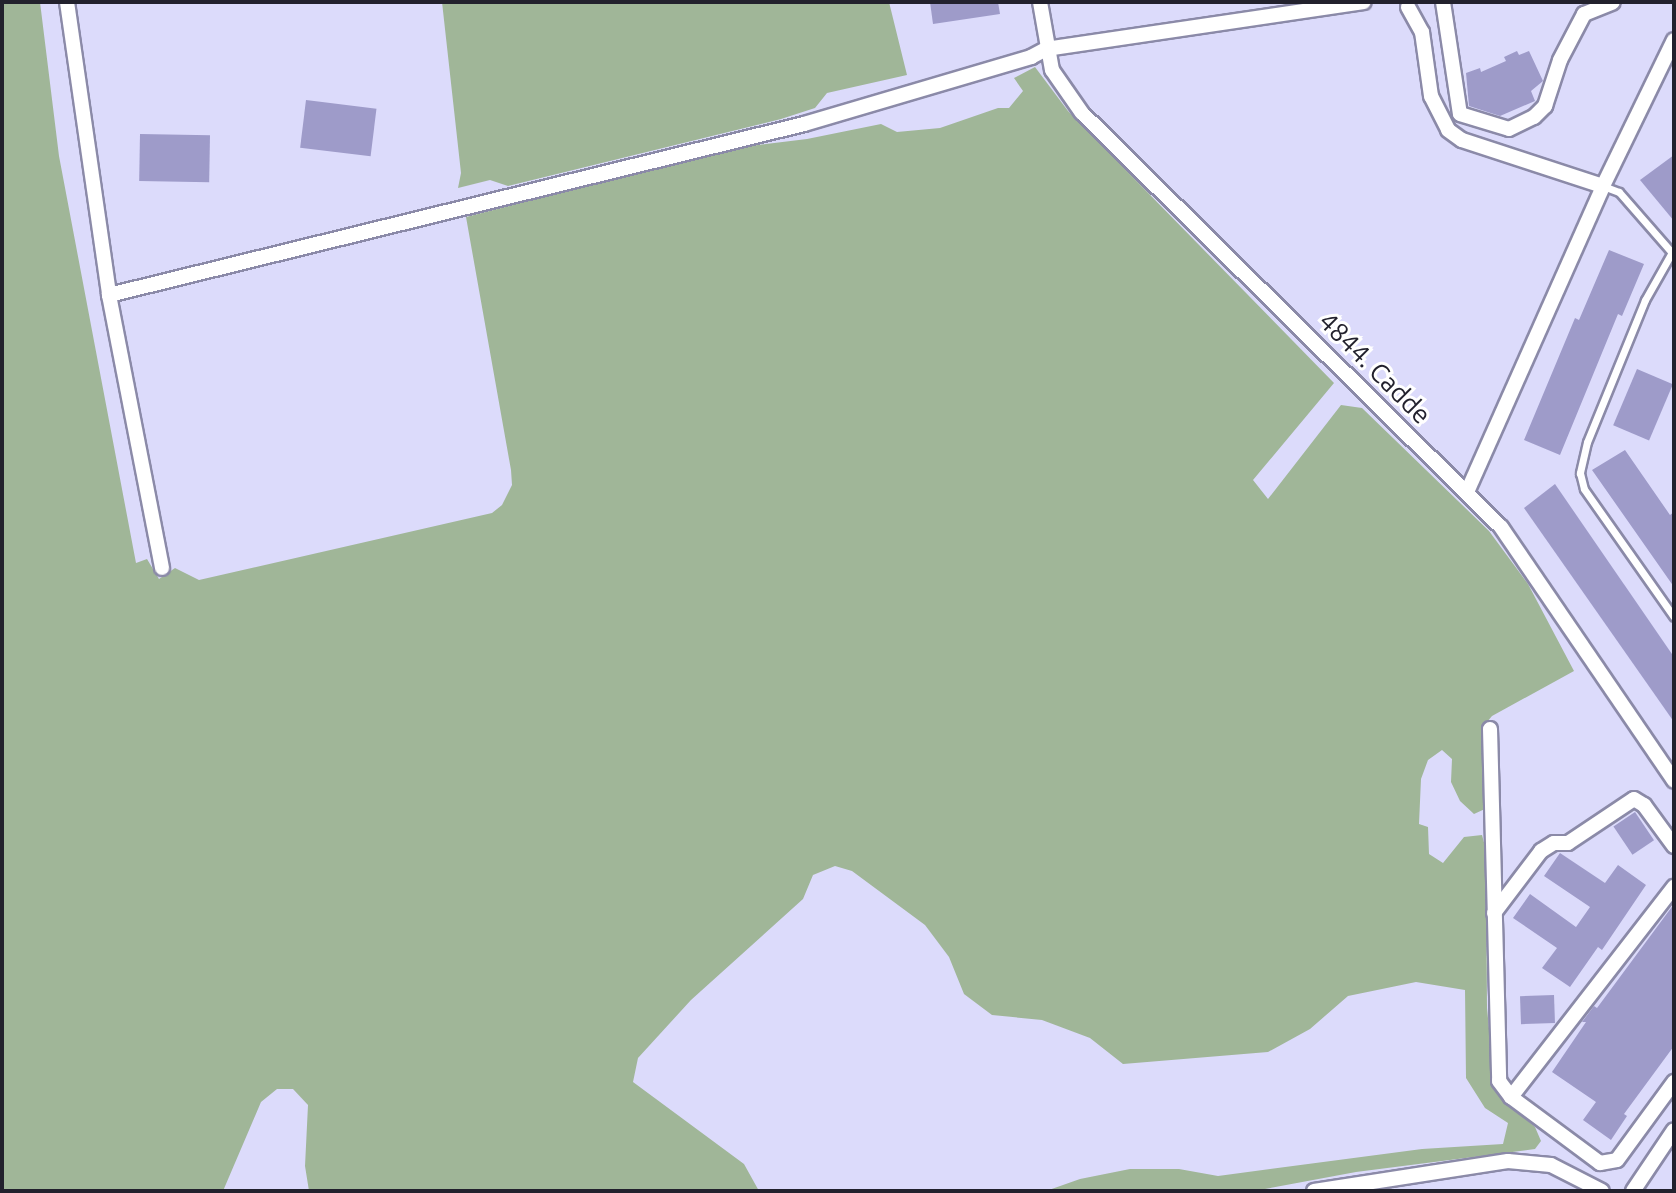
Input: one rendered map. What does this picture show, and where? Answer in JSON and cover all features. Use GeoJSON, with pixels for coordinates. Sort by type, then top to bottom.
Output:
{"type":"FeatureCollection","features":[{"type":"Feature","properties":{"kind":"street"},"geometry":{"type":"LineString","coordinates":[[67,2],[109,295],[162,568]]}},
{"type":"Feature","properties":{"kind":"street","name":"4844. Cadde"},"geometry":{"type":"LineString","coordinates":[[1040,2],[1052,70],[1082,113],[1501,527],[1674,781]]}},
{"type":"Feature","properties":{"kind":"street"},"geometry":{"type":"LineString","coordinates":[[109,295],[804,124],[1031,57],[1046,49],[1364,2]]}},
{"type":"Feature","properties":{"kind":"street"},"geometry":{"type":"LineString","coordinates":[[1443,2],[1460,114],[1509,129],[1534,117],[1545,106],[1560,60],[1584,14],[1613,2]]}},
{"type":"Feature","properties":{"kind":"street"},"geometry":{"type":"LineString","coordinates":[[1406,4],[1422,32],[1431,96],[1448,130],[1462,140],[1603,186]]}},
{"type":"Feature","properties":{"kind":"street"},"geometry":{"type":"LineString","coordinates":[[1467,492],[1603,186],[1674,40]]}},
{"type":"Feature","properties":{"kind":"street"},"geometry":{"type":"LineString","coordinates":[[1490,729],[1499,1081],[1511,1097],[1600,1163],[1617,1160],[1674,1082]]}},
{"type":"Feature","properties":{"kind":"street"},"geometry":{"type":"LineString","coordinates":[[1494,913],[1541,851],[1554,843],[1568,843],[1634,799],[1644,805],[1674,846]]}},
{"type":"Feature","properties":{"kind":"street"},"geometry":{"type":"LineString","coordinates":[[1511,1097],[1674,887]]}},
{"type":"Feature","properties":{"kind":"street"},"geometry":{"type":"LineString","coordinates":[[1633,1191],[1674,1130]]}},
{"type":"Feature","properties":{"kind":"street"},"geometry":{"type":"LineString","coordinates":[[1314,1191],[1508,1161],[1551,1165],[1602,1191]]}},
{"type":"Feature","properties":{"kind":"lane"},"geometry":{"type":"LineString","coordinates":[[1603,186],[1619,192],[1672,254],[1645,300],[1587,442],[1580,473],[1584,489],[1674,617]]}},
{"type":"Feature","properties":{"kind":"green space"},"geometry":{"type":"Polygon","coordinates":[[[2,2],[40,2],[59,156],[136,563],[147,559],[159,579],[175,568],[199,580],[492,513],[502,505],[512,485],[511,470],[466,217],[733,148],[807,139],[881,124],[897,132],[940,128],[998,108],[1009,108],[1023,91],[1014,78],[1035,67],[1068,111],[1334,383],[1253,480],[1268,499],[1341,405],[1362,408],[1489,531],[1528,584],[1574,671],[1492,716],[1482,728],[1487,808],[1474,814],[1460,801],[1451,782],[1452,759],[1442,750],[1428,760],[1421,779],[1419,824],[1428,827],[1429,854],[1443,863],[1464,837],[1482,835],[1486,850],[1487,1008],[1494,1080],[1503,1099],[1535,1127],[1541,1141],[1535,1149],[1356,1172],[1254,1191],[1046,1191],[1080,1179],[1130,1169],[1179,1169],[1218,1176],[1422,1149],[1503,1144],[1508,1123],[1485,1108],[1466,1078],[1465,990],[1416,982],[1348,996],[1310,1029],[1268,1052],[1123,1064],[1090,1038],[1042,1020],[992,1015],[964,994],[949,957],[925,925],[852,871],[835,866],[813,875],[803,899],[691,1000],[638,1058],[633,1082],[744,1164],[759,1191],[309,1191],[305,1166],[308,1105],[293,1089],[277,1089],[261,1102],[223,1191],[2,1191],[2,2]]]}},
{"type":"Feature","properties":{"kind":"green space"},"geometry":{"type":"Polygon","coordinates":[[[442,2],[889,2],[907,75],[827,93],[815,108],[781,119],[508,186],[490,180],[458,188],[461,173],[442,2]]]}},
{"type":"Feature","properties":{"kind":"building"},"geometry":{"type":"Polygon","coordinates":[[[930,2],[998,2],[1000,14],[933,24],[930,2]]]}},
{"type":"Feature","properties":{"kind":"building"},"geometry":{"type":"Polygon","coordinates":[[[1517,51],[1519,55],[1529,51],[1543,81],[1531,91],[1535,101],[1500,116],[1469,106],[1466,73],[1480,68],[1481,72],[1506,61],[1504,57],[1517,51]]]}},
{"type":"Feature","properties":{"kind":"building"},"geometry":{"type":"Polygon","coordinates":[[[306,100],[376,109],[371,156],[300,148],[306,100]]]}},
{"type":"Feature","properties":{"kind":"building"},"geometry":{"type":"Polygon","coordinates":[[[140,134],[210,135],[209,182],[139,181],[140,134]]]}},
{"type":"Feature","properties":{"kind":"building"},"geometry":{"type":"Polygon","coordinates":[[[1674,155],[1674,221],[1640,180],[1674,155]]]}},
{"type":"Feature","properties":{"kind":"building"},"geometry":{"type":"Polygon","coordinates":[[[1609,250],[1644,264],[1622,316],[1618,314],[1560,455],[1524,440],[1575,318],[1579,320],[1609,250]]]}},
{"type":"Feature","properties":{"kind":"building"},"geometry":{"type":"Polygon","coordinates":[[[1637,369],[1673,384],[1649,440],[1613,425],[1637,369]]]}},
{"type":"Feature","properties":{"kind":"building"},"geometry":{"type":"Polygon","coordinates":[[[1625,450],[1670,515],[1674,512],[1674,587],[1592,470],[1625,450]]]}},
{"type":"Feature","properties":{"kind":"building"},"geometry":{"type":"Polygon","coordinates":[[[1555,484],[1674,657],[1674,722],[1524,508],[1555,484]]]}},
{"type":"Feature","properties":{"kind":"building"},"geometry":{"type":"Polygon","coordinates":[[[1635,812],[1654,840],[1632,855],[1613,827],[1635,812]]]}},
{"type":"Feature","properties":{"kind":"building"},"geometry":{"type":"Polygon","coordinates":[[[1560,853],[1605,883],[1618,865],[1646,885],[1602,950],[1598,947],[1570,987],[1542,968],[1557,948],[1513,918],[1530,894],[1576,927],[1590,907],[1544,876],[1560,853]]]}},
{"type":"Feature","properties":{"kind":"building"},"geometry":{"type":"Polygon","coordinates":[[[1674,904],[1674,1046],[1624,1114],[1627,1116],[1611,1140],[1583,1120],[1596,1102],[1552,1072],[1586,1022],[1582,1022],[1594,1006],[1597,1008],[1674,904]]]}},
{"type":"Feature","properties":{"kind":"building"},"geometry":{"type":"Polygon","coordinates":[[[1554,995],[1555,1023],[1521,1024],[1520,996],[1554,995]]]}}]}
